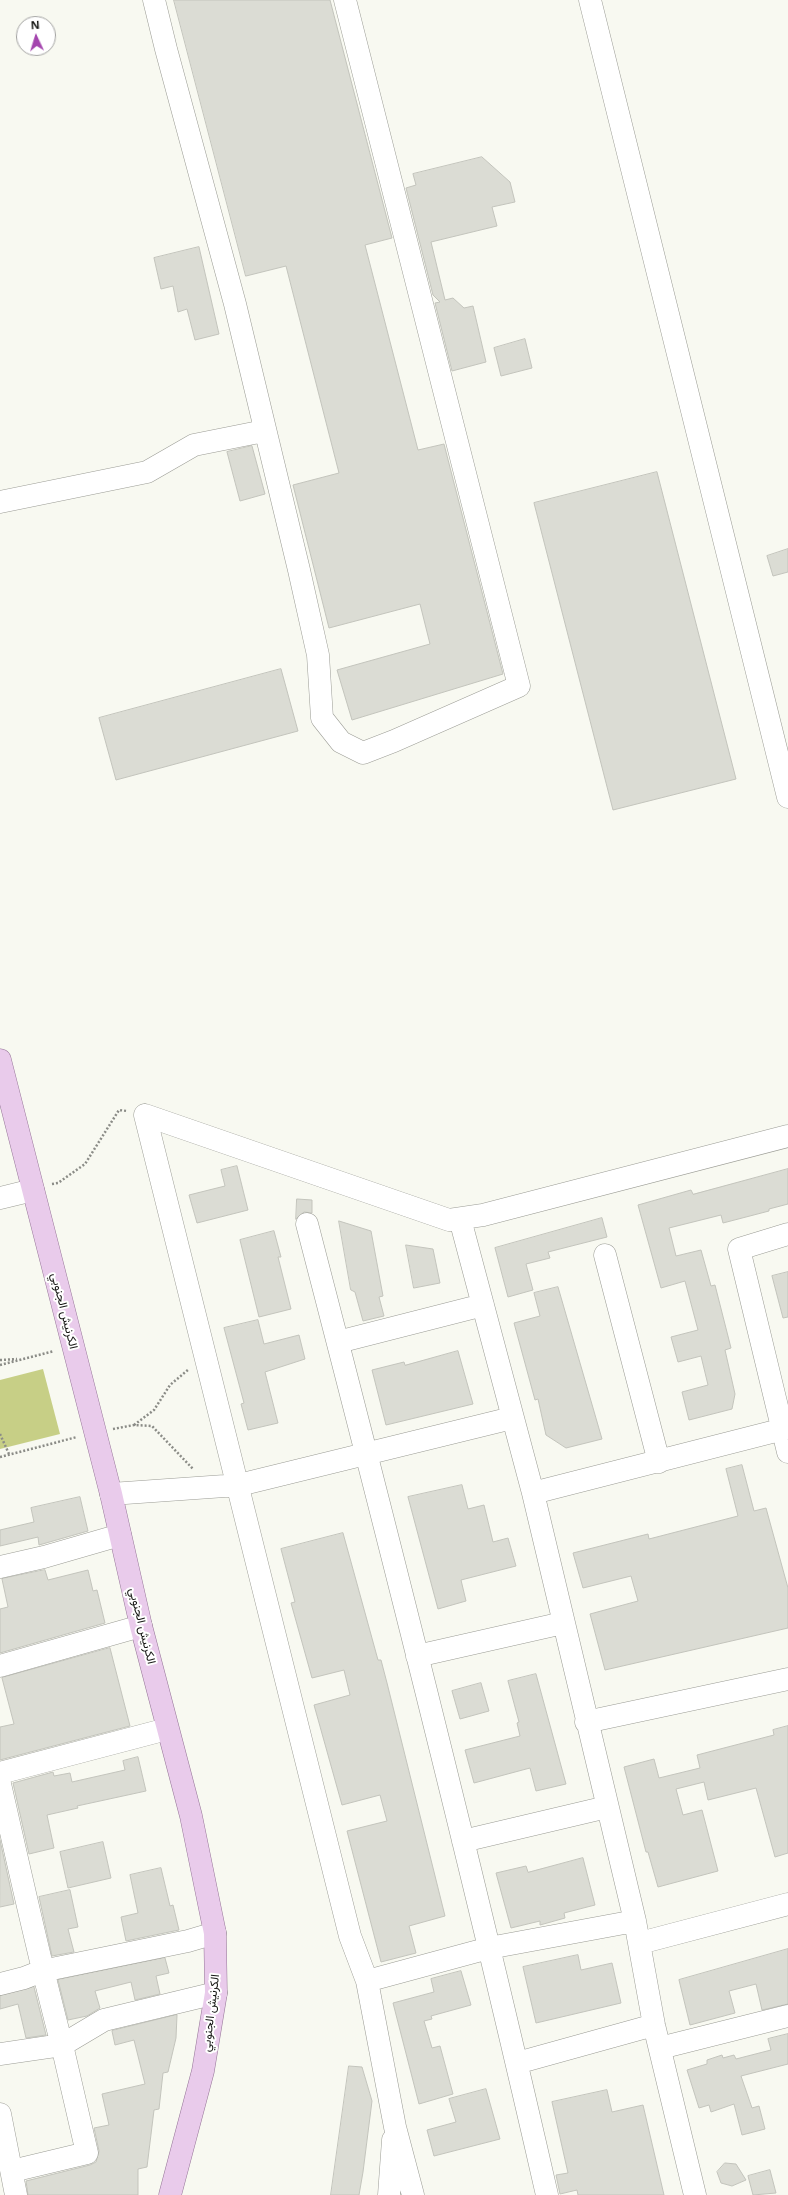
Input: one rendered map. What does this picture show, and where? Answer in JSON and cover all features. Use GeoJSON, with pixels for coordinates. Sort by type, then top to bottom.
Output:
{"type":"FeatureCollection","features":[{"type":"Feature","properties":{"kind":"main road","name":"الكرنيش الجنوبي"},"geometry":{"type":"LineString","coordinates":[[0,1060],[112,1494],[141,1626],[191,1816],[215,1933],[216,1993],[203,2071],[170,2195]]}},
{"type":"Feature","properties":{"kind":"street"},"geometry":{"type":"LineString","coordinates":[[154,0],[235,304],[264,431],[299,570],[318,655],[322,718],[341,742],[363,753],[394,741],[519,686],[345,0]]}},
{"type":"Feature","properties":{"kind":"street"},"geometry":{"type":"LineString","coordinates":[[590,0],[788,797]]}},
{"type":"Feature","properties":{"kind":"street"},"geometry":{"type":"LineString","coordinates":[[0,502],[147,472],[194,445],[264,431]]}},
{"type":"Feature","properties":{"kind":"street"},"geometry":{"type":"LineString","coordinates":[[145,1115],[449,1220],[483,1215],[788,1136]]}},
{"type":"Feature","properties":{"kind":"street"},"geometry":{"type":"LineString","coordinates":[[145,1115],[239,1485],[350,1936],[367,1981],[394,2127],[414,2195]]}},
{"type":"Feature","properties":{"kind":"street"},"geometry":{"type":"LineString","coordinates":[[0,1198],[33,1190]]}},
{"type":"Feature","properties":{"kind":"street"},"geometry":{"type":"LineString","coordinates":[[460,1219],[533,1493],[586,1722],[635,1921],[654,2025],[695,2195]]}},
{"type":"Feature","properties":{"kind":"street"},"geometry":{"type":"LineString","coordinates":[[307,1224],[367,1454],[463,1841],[517,2063],[547,2195]]}},
{"type":"Feature","properties":{"kind":"street"},"geometry":{"type":"LineString","coordinates":[[788,1234],[739,1249],[785,1429],[788,1452]]}},
{"type":"Feature","properties":{"kind":"street"},"geometry":{"type":"LineString","coordinates":[[605,1255],[659,1462]]}},
{"type":"Feature","properties":{"kind":"street"},"geometry":{"type":"LineString","coordinates":[[338,1342],[483,1305]]}},
{"type":"Feature","properties":{"kind":"street"},"geometry":{"type":"LineString","coordinates":[[112,1494],[239,1485],[512,1418]]}},
{"type":"Feature","properties":{"kind":"street"},"geometry":{"type":"LineString","coordinates":[[533,1493],[785,1429]]}},
{"type":"Feature","properties":{"kind":"street"},"geometry":{"type":"LineString","coordinates":[[0,1567],[44,1557],[120,1535]]}},
{"type":"Feature","properties":{"kind":"street"},"geometry":{"type":"LineString","coordinates":[[417,1656],[563,1623]]}},
{"type":"Feature","properties":{"kind":"street"},"geometry":{"type":"LineString","coordinates":[[0,1666],[141,1626]]}},
{"type":"Feature","properties":{"kind":"street"},"geometry":{"type":"LineString","coordinates":[[586,1722],[788,1679]]}},
{"type":"Feature","properties":{"kind":"street"},"geometry":{"type":"LineString","coordinates":[[0,1773],[167,1729]]}},
{"type":"Feature","properties":{"kind":"street"},"geometry":{"type":"LineString","coordinates":[[0,1784],[19,1860],[42,1970],[62,2045],[87,2154],[12,2171]]}},
{"type":"Feature","properties":{"kind":"street"},"geometry":{"type":"LineString","coordinates":[[463,1841],[607,1807]]}},
{"type":"Feature","properties":{"kind":"street"},"geometry":{"type":"LineString","coordinates":[[640,1943],[788,1904]]}},
{"type":"Feature","properties":{"kind":"street"},"geometry":{"type":"LineString","coordinates":[[367,1981],[489,1948],[635,1921]]}},
{"type":"Feature","properties":{"kind":"street"},"geometry":{"type":"LineString","coordinates":[[0,1984],[24,1978],[42,1970],[188,1941],[215,1933]]}},
{"type":"Feature","properties":{"kind":"street"},"geometry":{"type":"LineString","coordinates":[[0,2054],[62,2045],[104,2020],[216,1993]]}},
{"type":"Feature","properties":{"kind":"street"},"geometry":{"type":"LineString","coordinates":[[660,2048],[788,2016]]}},
{"type":"Feature","properties":{"kind":"street"},"geometry":{"type":"LineString","coordinates":[[517,2063],[654,2025]]}},
{"type":"Feature","properties":{"kind":"street"},"geometry":{"type":"LineString","coordinates":[[0,2114],[16,2195]]}},
{"type":"Feature","properties":{"kind":"street"},"geometry":{"type":"LineString","coordinates":[[389,2195],[394,2127]]}},
{"type":"Feature","properties":{"kind":"path"},"geometry":{"type":"LineString","coordinates":[[33,1190],[58,1183],[85,1164],[119,1110],[145,1115]]}},
{"type":"Feature","properties":{"kind":"path"},"geometry":{"type":"LineString","coordinates":[[0,1365],[73,1346]]}},
{"type":"Feature","properties":{"kind":"path"},"geometry":{"type":"LineString","coordinates":[[0,1360],[26,1358]]}},
{"type":"Feature","properties":{"kind":"path"},"geometry":{"type":"LineString","coordinates":[[134,1425],[154,1410],[170,1385],[187,1370],[193,1366],[208,1362]]}},
{"type":"Feature","properties":{"kind":"path"},"geometry":{"type":"LineString","coordinates":[[0,1457],[95,1432],[134,1425],[152,1426],[196,1473]]}},
{"type":"Feature","properties":{"kind":"path"},"geometry":{"type":"LineString","coordinates":[[0,1434],[7,1446],[8,1454]]}},
{"type":"Feature","properties":{"kind":"green space"},"geometry":{"type":"Polygon","coordinates":[[[43,1369],[60,1434],[0,1449],[0,1380],[43,1369]]]}},
{"type":"Feature","properties":{"kind":"building"},"geometry":{"type":"Polygon","coordinates":[[[174,0],[330,0],[392,238],[365,245],[418,450],[444,444],[503,674],[352,720],[337,670],[430,644],[420,604],[329,628],[293,485],[339,473],[286,266],[246,276],[174,0]]]}},
{"type":"Feature","properties":{"kind":"building"},"geometry":{"type":"Polygon","coordinates":[[[482,157],[510,182],[515,202],[492,207],[497,226],[431,242],[445,300],[453,298],[464,308],[473,306],[486,362],[452,371],[435,303],[440,302],[433,295],[406,188],[416,185],[413,174],[482,157]]]}},
{"type":"Feature","properties":{"kind":"building"},"geometry":{"type":"Polygon","coordinates":[[[199,247],[219,334],[195,340],[187,309],[178,312],[173,286],[161,289],[154,258],[199,247]]]}},
{"type":"Feature","properties":{"kind":"building"},"geometry":{"type":"Polygon","coordinates":[[[525,339],[532,368],[501,376],[494,348],[525,339]]]}},
{"type":"Feature","properties":{"kind":"building"},"geometry":{"type":"Polygon","coordinates":[[[252,446],[265,494],[240,501],[227,452],[252,446]]]}},
{"type":"Feature","properties":{"kind":"building"},"geometry":{"type":"Polygon","coordinates":[[[657,472],[736,779],[613,810],[534,503],[657,472]]]}},
{"type":"Feature","properties":{"kind":"building"},"geometry":{"type":"Polygon","coordinates":[[[788,549],[788,572],[773,576],[767,556],[788,549]]]}},
{"type":"Feature","properties":{"kind":"building"},"geometry":{"type":"Polygon","coordinates":[[[281,669],[298,731],[116,780],[99,718],[281,669]]]}},
{"type":"Feature","properties":{"kind":"building"},"geometry":{"type":"Polygon","coordinates":[[[237,1166],[248,1210],[197,1223],[189,1195],[225,1186],[221,1170],[237,1166]]]}},
{"type":"Feature","properties":{"kind":"building"},"geometry":{"type":"Polygon","coordinates":[[[788,1169],[788,1204],[769,1209],[769,1211],[723,1223],[721,1215],[669,1228],[676,1256],[701,1250],[711,1286],[715,1285],[731,1348],[725,1350],[735,1394],[732,1409],[689,1420],[682,1392],[708,1385],[701,1356],[678,1362],[671,1337],[698,1330],[685,1281],[661,1288],[638,1205],[691,1190],[693,1194],[788,1169]]]}},
{"type":"Feature","properties":{"kind":"building"},"geometry":{"type":"Polygon","coordinates":[[[297,1199],[312,1200],[312,1213],[304,1212],[296,1219],[297,1199]]]}},
{"type":"Feature","properties":{"kind":"building"},"geometry":{"type":"Polygon","coordinates":[[[602,1218],[607,1237],[548,1252],[550,1258],[526,1264],[533,1290],[508,1297],[495,1248],[602,1218]]]}},
{"type":"Feature","properties":{"kind":"building"},"geometry":{"type":"Polygon","coordinates":[[[339,1221],[371,1231],[383,1296],[379,1297],[384,1316],[363,1321],[355,1292],[351,1290],[339,1221]]]}},
{"type":"Feature","properties":{"kind":"building"},"geometry":{"type":"Polygon","coordinates":[[[274,1231],[281,1257],[278,1257],[291,1309],[259,1317],[240,1240],[274,1231]]]}},
{"type":"Feature","properties":{"kind":"building"},"geometry":{"type":"Polygon","coordinates":[[[406,1245],[433,1249],[440,1283],[414,1288],[406,1245]]]}},
{"type":"Feature","properties":{"kind":"building"},"geometry":{"type":"Polygon","coordinates":[[[788,1272],[788,1317],[783,1318],[772,1276],[788,1272]]]}},
{"type":"Feature","properties":{"kind":"building"},"geometry":{"type":"Polygon","coordinates":[[[558,1287],[602,1439],[566,1448],[546,1435],[538,1399],[535,1400],[514,1323],[540,1316],[534,1293],[558,1287]]]}},
{"type":"Feature","properties":{"kind":"building"},"geometry":{"type":"Polygon","coordinates":[[[258,1320],[264,1344],[299,1335],[305,1359],[265,1372],[278,1423],[248,1430],[241,1404],[244,1403],[224,1328],[258,1320]]]}},
{"type":"Feature","properties":{"kind":"building"},"geometry":{"type":"Polygon","coordinates":[[[458,1351],[473,1404],[386,1425],[372,1370],[404,1362],[405,1365],[458,1351]]]}},
{"type":"Feature","properties":{"kind":"building"},"geometry":{"type":"Polygon","coordinates":[[[742,1465],[754,1511],[766,1508],[788,1588],[788,1628],[605,1670],[590,1614],[638,1601],[631,1576],[583,1588],[573,1553],[648,1534],[649,1539],[738,1516],[726,1469],[742,1465]]]}},
{"type":"Feature","properties":{"kind":"building"},"geometry":{"type":"Polygon","coordinates":[[[462,1485],[468,1509],[484,1505],[493,1542],[508,1538],[516,1566],[461,1580],[466,1601],[438,1609],[408,1497],[462,1485]]]}},
{"type":"Feature","properties":{"kind":"building"},"geometry":{"type":"Polygon","coordinates":[[[80,1497],[88,1531],[39,1545],[38,1537],[0,1546],[0,1530],[34,1522],[31,1508],[80,1497]]]}},
{"type":"Feature","properties":{"kind":"building"},"geometry":{"type":"Polygon","coordinates":[[[343,1533],[378,1660],[381,1660],[445,1916],[409,1926],[416,1953],[381,1962],[347,1831],[387,1821],[380,1795],[342,1805],[314,1705],[350,1695],[344,1670],[312,1678],[291,1603],[295,1602],[281,1549],[343,1533]]]}},
{"type":"Feature","properties":{"kind":"building"},"geometry":{"type":"Polygon","coordinates":[[[45,1570],[48,1580],[88,1570],[93,1591],[97,1590],[105,1623],[0,1653],[0,1609],[8,1607],[2,1579],[45,1570]]]}},
{"type":"Feature","properties":{"kind":"building"},"geometry":{"type":"Polygon","coordinates":[[[110,1648],[130,1726],[0,1760],[0,1727],[14,1724],[2,1678],[110,1648]]]}},
{"type":"Feature","properties":{"kind":"building"},"geometry":{"type":"Polygon","coordinates":[[[536,1674],[566,1784],[536,1791],[530,1768],[474,1783],[465,1750],[520,1736],[517,1723],[519,1722],[508,1681],[536,1674]]]}},
{"type":"Feature","properties":{"kind":"building"},"geometry":{"type":"Polygon","coordinates":[[[481,1683],[489,1711],[460,1719],[452,1691],[481,1683]]]}},
{"type":"Feature","properties":{"kind":"building"},"geometry":{"type":"Polygon","coordinates":[[[788,1726],[788,1853],[775,1857],[756,1788],[708,1800],[704,1782],[676,1789],[683,1815],[702,1810],[718,1871],[658,1887],[648,1852],[646,1852],[624,1767],[654,1759],[659,1778],[700,1768],[697,1755],[774,1735],[773,1730],[788,1726]]]}},
{"type":"Feature","properties":{"kind":"building"},"geometry":{"type":"Polygon","coordinates":[[[138,1757],[146,1791],[77,1806],[78,1808],[47,1815],[54,1848],[29,1854],[13,1783],[53,1772],[54,1776],[70,1773],[72,1782],[125,1770],[123,1761],[138,1757]]]}},
{"type":"Feature","properties":{"kind":"building"},"geometry":{"type":"Polygon","coordinates":[[[0,1840],[14,1904],[0,1907],[0,1840]]]}},
{"type":"Feature","properties":{"kind":"building"},"geometry":{"type":"Polygon","coordinates":[[[103,1842],[111,1878],[68,1888],[60,1852],[103,1842]]]}},
{"type":"Feature","properties":{"kind":"building"},"geometry":{"type":"Polygon","coordinates":[[[583,1858],[595,1905],[564,1913],[565,1918],[540,1925],[540,1921],[511,1928],[496,1873],[526,1866],[528,1872],[583,1858]]]}},
{"type":"Feature","properties":{"kind":"building"},"geometry":{"type":"Polygon","coordinates":[[[161,1868],[170,1906],[173,1905],[179,1930],[126,1941],[121,1917],[138,1913],[130,1875],[161,1868]]]}},
{"type":"Feature","properties":{"kind":"building"},"geometry":{"type":"Polygon","coordinates":[[[70,1890],[78,1927],[68,1929],[74,1952],[52,1956],[39,1897],[70,1890]]]}},
{"type":"Feature","properties":{"kind":"building"},"geometry":{"type":"Polygon","coordinates":[[[788,1949],[788,2004],[762,2010],[756,1984],[729,1991],[735,2013],[690,2025],[679,1980],[788,1949]]]}},
{"type":"Feature","properties":{"kind":"building"},"geometry":{"type":"Polygon","coordinates":[[[578,1955],[581,1970],[612,1963],[621,2003],[536,2023],[523,1967],[578,1955]]]}},
{"type":"Feature","properties":{"kind":"building"},"geometry":{"type":"Polygon","coordinates":[[[165,1958],[169,1973],[156,1976],[160,1994],[135,2000],[131,1982],[95,1991],[100,2008],[87,2016],[68,2020],[58,1980],[165,1958]]]}},
{"type":"Feature","properties":{"kind":"building"},"geometry":{"type":"Polygon","coordinates":[[[461,1971],[471,2005],[431,2016],[432,2019],[424,2021],[432,2048],[440,2046],[453,2094],[419,2104],[393,2003],[434,1992],[431,1979],[461,1971]]]}},
{"type":"Feature","properties":{"kind":"building"},"geometry":{"type":"Polygon","coordinates":[[[34,1987],[46,2035],[26,2038],[18,2004],[0,2009],[0,1996],[34,1987]]]}},
{"type":"Feature","properties":{"kind":"building"},"geometry":{"type":"Polygon","coordinates":[[[177,2015],[176,2038],[168,2072],[163,2073],[159,2109],[154,2110],[147,2167],[138,2169],[138,2195],[28,2195],[26,2181],[90,2165],[96,2162],[99,2151],[94,2128],[109,2125],[102,2094],[145,2084],[134,2040],[115,2045],[112,2031],[177,2015]]]}},
{"type":"Feature","properties":{"kind":"building"},"geometry":{"type":"Polygon","coordinates":[[[788,2034],[788,2064],[741,2076],[752,2108],[759,2106],[765,2129],[742,2135],[734,2104],[711,2112],[709,2105],[699,2108],[687,2070],[707,2064],[707,2060],[722,2055],[723,2058],[734,2055],[736,2059],[771,2050],[768,2039],[788,2034]]]}},
{"type":"Feature","properties":{"kind":"building"},"geometry":{"type":"Polygon","coordinates":[[[349,2066],[362,2067],[372,2101],[363,2172],[359,2195],[331,2195],[349,2066]]]}},
{"type":"Feature","properties":{"kind":"building"},"geometry":{"type":"Polygon","coordinates":[[[486,2089],[500,2139],[434,2156],[427,2130],[456,2122],[449,2099],[486,2089]]]}},
{"type":"Feature","properties":{"kind":"building"},"geometry":{"type":"Polygon","coordinates":[[[607,2090],[612,2112],[643,2105],[664,2195],[578,2195],[577,2190],[560,2194],[556,2175],[568,2173],[552,2102],[607,2090]]]}},
{"type":"Feature","properties":{"kind":"building"},"geometry":{"type":"Polygon","coordinates":[[[725,2163],[736,2164],[746,2180],[732,2186],[721,2183],[717,2172],[725,2163]]]}},
{"type":"Feature","properties":{"kind":"building"},"geometry":{"type":"Polygon","coordinates":[[[770,2170],[776,2193],[753,2195],[748,2176],[770,2170]]]}}]}
